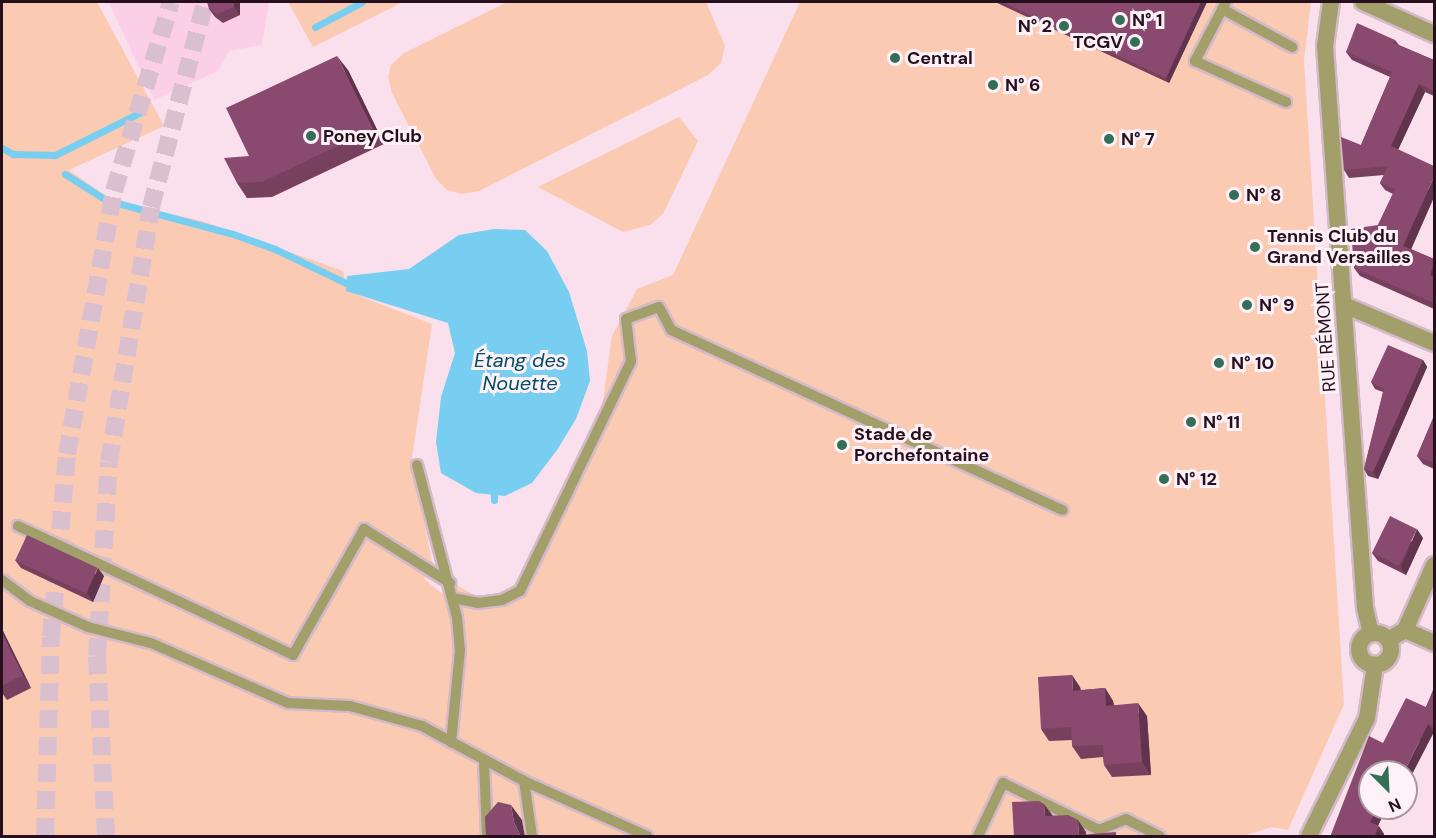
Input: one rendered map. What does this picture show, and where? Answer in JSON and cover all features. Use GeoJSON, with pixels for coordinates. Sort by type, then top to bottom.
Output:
{"type":"FeatureCollection","features":[{"type":"Feature","properties":{"kind":"street","name":"RUE RÉMONT"},"geometry":{"type":"LineString","coordinates":[[1331,2],[1325,46],[1365,608],[1371,633]]}},
{"type":"Feature","properties":{"kind":"street"},"geometry":{"type":"LineString","coordinates":[[1363,2],[1434,34]]}},
{"type":"Feature","properties":{"kind":"street"},"geometry":{"type":"LineString","coordinates":[[1344,305],[1434,343]]}},
{"type":"Feature","properties":{"kind":"street"},"geometry":{"type":"LineString","coordinates":[[1388,640],[1405,630],[1434,565]]}},
{"type":"Feature","properties":{"kind":"street"},"geometry":{"type":"LineString","coordinates":[[1405,630],[1434,643]]}},
{"type":"Feature","properties":{"kind":"street"},"geometry":{"type":"LineString","coordinates":[[1371,633],[1388,640],[1388,658],[1375,665],[1363,661],[1359,653],[1362,639],[1371,633]]}},
{"type":"Feature","properties":{"kind":"street"},"geometry":{"type":"LineString","coordinates":[[1309,837],[1367,718],[1375,665]]}},
{"type":"Feature","properties":{"kind":"lane"},"geometry":{"type":"LineString","coordinates":[[1286,102],[1196,61],[1224,5],[1292,47]]}},
{"type":"Feature","properties":{"kind":"lane"},"geometry":{"type":"LineString","coordinates":[[453,598],[478,603],[502,600],[520,591],[631,361],[626,319],[659,307],[671,330],[1063,510]]}},
{"type":"Feature","properties":{"kind":"lane"},"geometry":{"type":"LineString","coordinates":[[417,465],[450,583],[460,650],[451,743]]}},
{"type":"Feature","properties":{"kind":"lane"},"geometry":{"type":"LineString","coordinates":[[18,526],[293,655],[364,529],[450,583]]}},
{"type":"Feature","properties":{"kind":"lane"},"geometry":{"type":"LineString","coordinates":[[2,580],[30,601],[88,627],[151,643],[288,703],[350,706],[393,715],[524,782],[647,837]]}},
{"type":"Feature","properties":{"kind":"lane"},"geometry":{"type":"LineString","coordinates":[[484,761],[488,837]]}},
{"type":"Feature","properties":{"kind":"lane"},"geometry":{"type":"LineString","coordinates":[[524,782],[532,837]]}},
{"type":"Feature","properties":{"kind":"lane"},"geometry":{"type":"LineString","coordinates":[[978,837],[1004,783],[1099,830],[1126,819],[1160,837]]}},
{"type":"Feature","properties":{"kind":"shaded area","name":"Stade de Porchefontaine"},"geometry":{"type":"Polygon","coordinates":[[[2,2],[97,2],[164,126],[69,170],[113,201],[202,221],[343,271],[347,291],[432,324],[412,458],[433,567],[424,579],[449,599],[457,585],[474,595],[489,597],[516,585],[601,414],[612,336],[637,289],[673,275],[800,2],[1311,2],[1304,60],[1344,704],[1288,830],[1272,827],[1243,836],[2,836],[2,2]]]}},
{"type":"Feature","properties":{"kind":"shaded area"},"geometry":{"type":"Polygon","coordinates":[[[269,2],[262,45],[229,51],[218,71],[154,100],[109,3],[269,2]]]}},
{"type":"Feature","properties":{"kind":"shaded area"},"geometry":{"type":"Polygon","coordinates":[[[288,2],[403,2],[313,47],[288,2]]]}},
{"type":"Feature","properties":{"kind":"shaded area"},"geometry":{"type":"Polygon","coordinates":[[[507,2],[706,2],[725,46],[721,63],[708,75],[479,191],[462,194],[447,190],[436,179],[392,93],[388,77],[391,65],[404,53],[507,2]]]}},
{"type":"Feature","properties":{"kind":"shaded area"},"geometry":{"type":"Polygon","coordinates":[[[679,117],[698,141],[663,214],[650,225],[623,232],[538,187],[679,117]]]}},
{"type":"Feature","properties":{"kind":"water","name":"Étang des Nouette"},"geometry":{"type":"Polygon","coordinates":[[[494,229],[525,230],[547,251],[569,292],[587,351],[590,381],[576,419],[557,450],[532,483],[505,496],[476,493],[441,473],[436,442],[441,397],[455,353],[448,323],[346,291],[347,276],[409,269],[459,235],[494,229]]]}},
{"type":"Feature","properties":{"kind":"building"},"geometry":{"type":"Polygon","coordinates":[[[207,2],[234,2],[234,7],[217,14],[209,9],[207,2]]]}},
{"type":"Feature","properties":{"kind":"building","name":"TCGV"},"geometry":{"type":"Polygon","coordinates":[[[1002,2],[1201,2],[1166,78],[1002,2]]]}},
{"type":"Feature","properties":{"kind":"building"},"geometry":{"type":"Polygon","coordinates":[[[1357,23],[1395,40],[1393,43],[1434,60],[1434,91],[1419,84],[1391,146],[1434,166],[1434,177],[1403,246],[1434,259],[1430,275],[1434,277],[1434,303],[1354,268],[1351,229],[1378,225],[1395,189],[1380,183],[1388,166],[1344,170],[1341,137],[1361,145],[1392,72],[1346,52],[1357,23]]]}},
{"type":"Feature","properties":{"kind":"building","name":"Poney Club"},"geometry":{"type":"Polygon","coordinates":[[[337,56],[373,129],[262,182],[237,183],[224,158],[249,156],[226,108],[337,56]]]}},
{"type":"Feature","properties":{"kind":"building"},"geometry":{"type":"Polygon","coordinates":[[[1388,345],[1423,360],[1373,472],[1364,469],[1384,389],[1371,382],[1388,345]]]}},
{"type":"Feature","properties":{"kind":"building"},"geometry":{"type":"Polygon","coordinates":[[[1434,416],[1434,463],[1417,456],[1434,416]]]}},
{"type":"Feature","properties":{"kind":"building"},"geometry":{"type":"Polygon","coordinates":[[[1390,516],[1417,529],[1399,566],[1372,553],[1390,516]]]}},
{"type":"Feature","properties":{"kind":"building"},"geometry":{"type":"Polygon","coordinates":[[[27,535],[98,568],[86,593],[15,560],[27,535]]]}},
{"type":"Feature","properties":{"kind":"building"},"geometry":{"type":"Polygon","coordinates":[[[2,633],[23,675],[2,686],[2,633]]]}},
{"type":"Feature","properties":{"kind":"building"},"geometry":{"type":"Polygon","coordinates":[[[1072,675],[1073,691],[1105,688],[1106,706],[1138,703],[1142,762],[1104,765],[1103,745],[1072,746],[1071,727],[1041,729],[1038,677],[1072,675]]]}},
{"type":"Feature","properties":{"kind":"building"},"geometry":{"type":"Polygon","coordinates":[[[1434,688],[1434,727],[1428,724],[1410,760],[1360,760],[1369,736],[1383,743],[1406,698],[1426,707],[1434,688]]]}},
{"type":"Feature","properties":{"kind":"building"},"geometry":{"type":"Polygon","coordinates":[[[1358,764],[1358,820],[1371,820],[1370,822],[1379,826],[1374,837],[1330,837],[1358,764]]]}},
{"type":"Feature","properties":{"kind":"building"},"geometry":{"type":"Polygon","coordinates":[[[1039,801],[1044,804],[1045,816],[1068,815],[1078,820],[1079,835],[1116,832],[1116,837],[1014,837],[1012,802],[1039,801]]]}},
{"type":"Feature","properties":{"kind":"building"},"geometry":{"type":"Polygon","coordinates":[[[498,802],[511,805],[514,822],[521,837],[486,837],[485,817],[498,802]]]}},
{"type":"Feature","properties":{"kind":"waterway"},"geometry":{"type":"LineString","coordinates":[[315,27],[362,2]]}},
{"type":"Feature","properties":{"kind":"waterway"},"geometry":{"type":"LineString","coordinates":[[2,148],[13,154],[55,155],[141,112]]}},
{"type":"Feature","properties":{"kind":"waterway"},"geometry":{"type":"LineString","coordinates":[[65,174],[106,200],[233,234],[275,249],[346,283]]}},
{"type":"Feature","properties":{"kind":"waterway"},"geometry":{"type":"LineString","coordinates":[[494,495],[494,500]]}},
{"type":"Feature","properties":{"kind":"tunnel"},"geometry":{"type":"LineString","coordinates":[[45,836],[51,637],[67,454],[114,191],[171,2]]}},
{"type":"Feature","properties":{"kind":"tunnel"},"geometry":{"type":"LineString","coordinates":[[106,836],[97,656],[109,462],[151,207],[205,2]]}},
{"type":"Feature","properties":{"kind":"place","name":"N° 1"},"geometry":{"type":"Point","coordinates":[1120,20]}},
{"type":"Feature","properties":{"kind":"place","name":"N° 2"},"geometry":{"type":"Point","coordinates":[1064,26]}},
{"type":"Feature","properties":{"kind":"place","name":"TCGV"},"geometry":{"type":"Point","coordinates":[1135,42]}},
{"type":"Feature","properties":{"kind":"place","name":"Central"},"geometry":{"type":"Point","coordinates":[895,58]}},
{"type":"Feature","properties":{"kind":"place","name":"N° 6"},"geometry":{"type":"Point","coordinates":[993,85]}},
{"type":"Feature","properties":{"kind":"place","name":"Poney Club"},"geometry":{"type":"Point","coordinates":[311,136]}},
{"type":"Feature","properties":{"kind":"place","name":"N° 7"},"geometry":{"type":"Point","coordinates":[1109,139]}},
{"type":"Feature","properties":{"kind":"place","name":"N° 8"},"geometry":{"type":"Point","coordinates":[1234,195]}},
{"type":"Feature","properties":{"kind":"place","name":"Tennis Club du Grand Versailles"},"geometry":{"type":"Point","coordinates":[1255,247]}},
{"type":"Feature","properties":{"kind":"place","name":"N° 9"},"geometry":{"type":"Point","coordinates":[1247,305]}},
{"type":"Feature","properties":{"kind":"place","name":"N° 10"},"geometry":{"type":"Point","coordinates":[1219,363]}},
{"type":"Feature","properties":{"kind":"place","name":"N° 11"},"geometry":{"type":"Point","coordinates":[1191,422]}},
{"type":"Feature","properties":{"kind":"place","name":"Stade de Porchefontaine"},"geometry":{"type":"Point","coordinates":[842,445]}},
{"type":"Feature","properties":{"kind":"place","name":"N° 12"},"geometry":{"type":"Point","coordinates":[1164,479]}}]}
